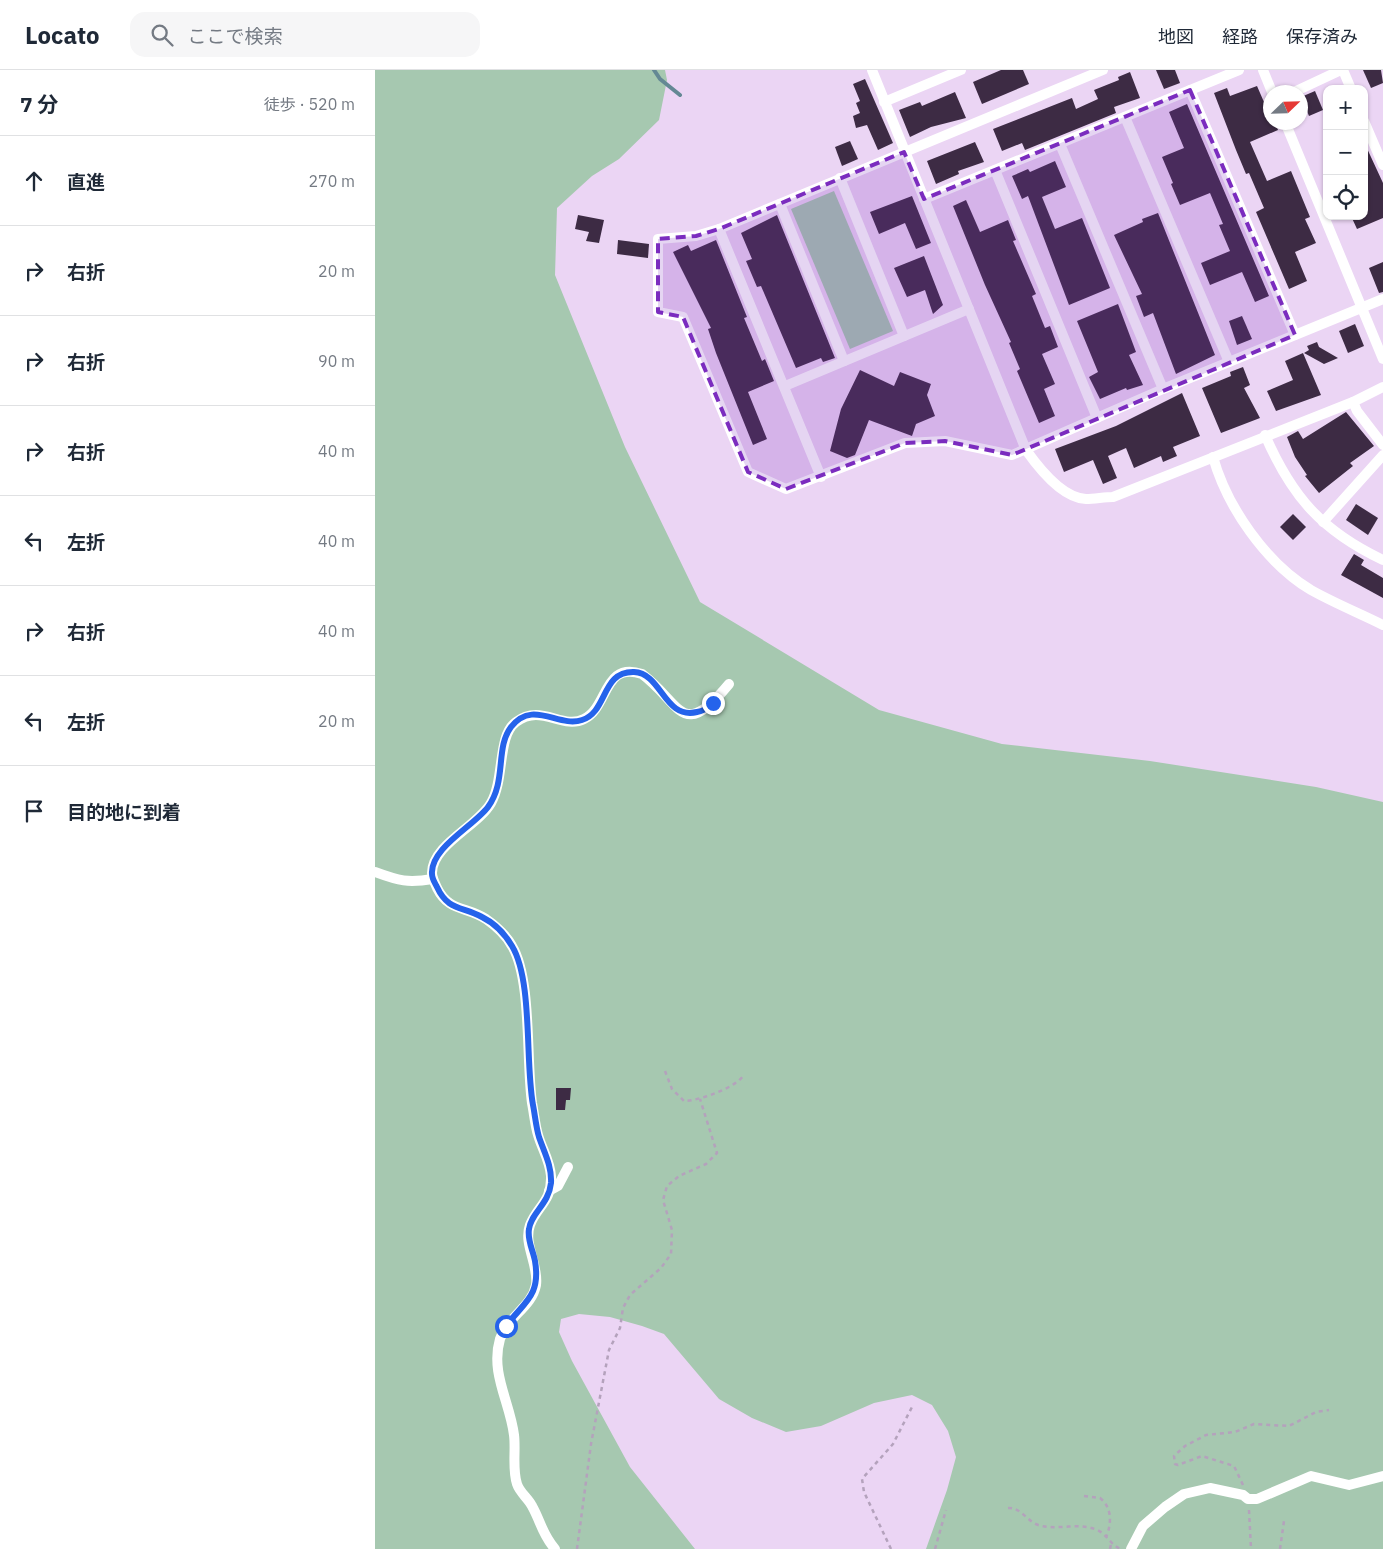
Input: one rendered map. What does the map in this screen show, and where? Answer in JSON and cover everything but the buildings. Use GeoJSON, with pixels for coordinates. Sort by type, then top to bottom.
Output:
{"type":"FeatureCollection","features":[{"type":"Feature","properties":{"kind":"street"},"geometry":{"type":"LineString","coordinates":[[871,70],[1026,450],[1040,470],[1061,489],[1083,499],[1113,497],[1213,458],[1265,435],[1353,402],[1383,387]]}},
{"type":"Feature","properties":{"kind":"street"},"geometry":{"type":"LineString","coordinates":[[1103,70],[719,229],[696,236],[658,239],[658,312],[683,317],[748,472],[786,489],[905,444],[945,441],[1012,455],[1163,389],[1383,299]]}},
{"type":"Feature","properties":{"kind":"street"},"geometry":{"type":"LineString","coordinates":[[924,199],[1239,70]]}},
{"type":"Feature","properties":{"kind":"street"},"geometry":{"type":"LineString","coordinates":[[1263,70],[1270,85]]}},
{"type":"Feature","properties":{"kind":"street"},"geometry":{"type":"LineString","coordinates":[[1308,86],[1342,70],[1349,85]]}},
{"type":"Feature","properties":{"kind":"street"},"geometry":{"type":"LineString","coordinates":[[884,102],[955,71]]}},
{"type":"Feature","properties":{"kind":"street"},"geometry":{"type":"LineString","coordinates":[[1190,90],[1295,335]]}},
{"type":"Feature","properties":{"kind":"street"},"geometry":{"type":"LineString","coordinates":[[1125,117],[1229,362]]}},
{"type":"Feature","properties":{"kind":"street"},"geometry":{"type":"LineString","coordinates":[[1288,130],[1383,359]]}},
{"type":"Feature","properties":{"kind":"street"},"geometry":{"type":"LineString","coordinates":[[1368,130],[1383,165]]}},
{"type":"Feature","properties":{"kind":"street"},"geometry":{"type":"LineString","coordinates":[[1060,144],[1163,389]]}},
{"type":"Feature","properties":{"kind":"street"},"geometry":{"type":"LineString","coordinates":[[995,170],[1097,418]]}},
{"type":"Feature","properties":{"kind":"street"},"geometry":{"type":"LineString","coordinates":[[840,178],[904,336]]}},
{"type":"Feature","properties":{"kind":"street"},"geometry":{"type":"LineString","coordinates":[[780,204],[844,361]]}},
{"type":"Feature","properties":{"kind":"street"},"geometry":{"type":"LineString","coordinates":[[719,229],[821,477]]}},
{"type":"Feature","properties":{"kind":"street"},"geometry":{"type":"LineString","coordinates":[[785,386],[969,309]]}},
{"type":"Feature","properties":{"kind":"street"},"geometry":{"type":"LineString","coordinates":[[1353,402],[1357,411],[1383,445]]}},
{"type":"Feature","properties":{"kind":"street"},"geometry":{"type":"LineString","coordinates":[[1265,435],[1279,466],[1302,502],[1340,536],[1383,560]]}},
{"type":"Feature","properties":{"kind":"street"},"geometry":{"type":"LineString","coordinates":[[1323,522],[1383,455]]}},
{"type":"Feature","properties":{"kind":"street"},"geometry":{"type":"LineString","coordinates":[[1213,458],[1217,472],[1257,540],[1282,567],[1310,590],[1383,625]]}},
{"type":"Feature","properties":{"kind":"street"},"geometry":{"type":"LineString","coordinates":[[555,1549],[542,1532],[531,1505],[517,1486],[513,1431],[497,1371],[501,1337],[511,1320],[528,1302],[535,1288],[535,1261],[529,1241],[529,1229],[549,1191],[551,1173],[548,1158],[538,1136],[532,1102],[523,981],[516,953],[507,938],[490,922],[473,913],[451,906],[443,899],[433,878],[435,860],[491,803],[501,775],[504,739],[517,720],[540,714],[566,721],[581,721],[594,712],[615,677],[624,673],[643,674],[679,712],[687,714],[699,712],[709,707],[729,684]]}},
{"type":"Feature","properties":{"kind":"street"},"geometry":{"type":"LineString","coordinates":[[375,872],[398,881],[410,883],[433,878]]}},
{"type":"Feature","properties":{"kind":"street"},"geometry":{"type":"LineString","coordinates":[[549,1191],[558,1186],[568,1167]]}},
{"type":"Feature","properties":{"kind":"street"},"geometry":{"type":"LineString","coordinates":[[1131,1549],[1143,1526],[1165,1507],[1193,1490],[1215,1488],[1243,1495],[1248,1499],[1257,1499],[1311,1476],[1349,1485],[1383,1476]]}},
{"type":"Feature","properties":{"kind":"path"},"geometry":{"type":"LineString","coordinates":[[665,1071],[672,1089],[681,1100],[700,1099],[735,1083],[743,1076]]}},
{"type":"Feature","properties":{"kind":"path"},"geometry":{"type":"LineString","coordinates":[[577,1549],[591,1444],[609,1350],[620,1328],[623,1308],[630,1296],[667,1262],[671,1254],[672,1230],[663,1200],[667,1186],[679,1176],[706,1164],[717,1153],[700,1099]]}},
{"type":"Feature","properties":{"kind":"path"},"geometry":{"type":"LineString","coordinates":[[891,1549],[864,1492],[862,1479],[893,1444],[912,1407]]}},
{"type":"Feature","properties":{"kind":"path"},"geometry":{"type":"LineString","coordinates":[[1251,1549],[1248,1499],[1234,1466],[1202,1456],[1179,1465],[1175,1464],[1174,1456],[1185,1446],[1206,1434],[1235,1432],[1254,1424],[1289,1426],[1316,1412],[1329,1410]]}},
{"type":"Feature","properties":{"kind":"path"},"geometry":{"type":"LineString","coordinates":[[1084,1496],[1100,1498],[1107,1505],[1109,1523],[1106,1537]]}},
{"type":"Feature","properties":{"kind":"path"},"geometry":{"type":"LineString","coordinates":[[1008,1508],[1018,1510],[1042,1526],[1095,1529],[1106,1537],[1111,1544],[1122,1549]]}},
{"type":"Feature","properties":{"kind":"path"},"geometry":{"type":"LineString","coordinates":[[935,1549],[946,1510]]}},
{"type":"Feature","properties":{"kind":"path"},"geometry":{"type":"LineString","coordinates":[[1280,1549],[1284,1521]]}},
{"type":"Feature","properties":{"kind":"path"},"geometry":{"type":"LineString","coordinates":[[1110,1549],[1111,1544]]}},
{"type":"Feature","properties":{"kind":"highlighted area"},"geometry":{"type":"Polygon","coordinates":[[[1190,90],[1295,335],[1012,455],[945,441],[905,443],[786,489],[748,472],[683,317],[658,312],[658,239],[696,236],[719,229],[904,152],[924,199],[1190,90]]]}},
{"type":"Feature","properties":{"kind":"green space"},"geometry":{"type":"Polygon","coordinates":[[[375,70],[665,70],[667,80],[659,120],[619,159],[592,176],[557,208],[555,275],[625,447],[700,602],[879,710],[1002,744],[1150,761],[1316,787],[1383,802],[1383,1549],[926,1549],[947,1490],[956,1457],[948,1431],[932,1405],[912,1395],[874,1403],[821,1426],[786,1432],[752,1418],[719,1399],[664,1334],[610,1317],[579,1314],[561,1319],[559,1332],[572,1361],[630,1467],[695,1549],[375,1549],[375,70]]]}},
{"type":"Feature","properties":{"kind":"green space"},"geometry":{"type":"Polygon","coordinates":[[[834,191],[893,331],[850,349],[791,209],[834,191]]]}},
{"type":"Feature","properties":{"kind":"waterway"},"geometry":{"type":"LineString","coordinates":[[654,70],[660,79],[680,95]]}},
{"type":"Feature","properties":{"kind":"route"},"geometry":{"type":"LineString","coordinates":[[506,1326],[528,1302],[535,1288],[535,1261],[529,1241],[529,1229],[547,1198],[551,1182],[548,1158],[538,1136],[532,1102],[523,981],[516,953],[507,938],[484,918],[451,906],[443,899],[432,874],[435,860],[449,843],[482,814],[491,803],[501,775],[504,739],[517,720],[540,714],[571,722],[581,721],[594,712],[615,677],[619,674],[630,672],[643,674],[650,679],[679,712],[687,714],[699,712],[713,703]]}}]}
